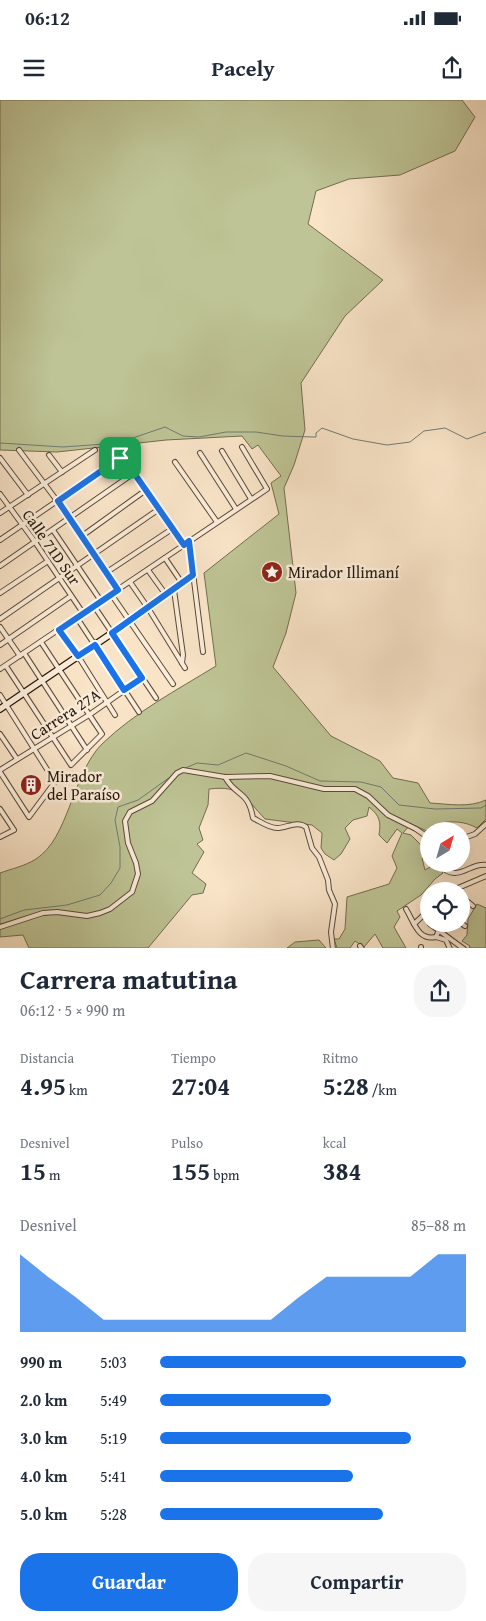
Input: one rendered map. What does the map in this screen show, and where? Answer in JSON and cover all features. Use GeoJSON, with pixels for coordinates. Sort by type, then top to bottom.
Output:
{"type":"FeatureCollection","features":[{"type":"Feature","properties":{"kind":"street"},"geometry":{"type":"LineString","coordinates":[[0,670],[267,489],[242,447]]}},
{"type":"Feature","properties":{"kind":"street"},"geometry":{"type":"LineString","coordinates":[[19,450],[58,501],[118,590]]}},
{"type":"Feature","properties":{"kind":"street"},"geometry":{"type":"LineString","coordinates":[[0,513],[95,450]]}},
{"type":"Feature","properties":{"kind":"street"},"geometry":{"type":"LineString","coordinates":[[200,452],[236,509]]}},
{"type":"Feature","properties":{"kind":"street"},"geometry":{"type":"LineString","coordinates":[[222,452],[252,499]]}},
{"type":"Feature","properties":{"kind":"street"},"geometry":{"type":"LineString","coordinates":[[49,455],[62,472]]}},
{"type":"Feature","properties":{"kind":"street"},"geometry":{"type":"LineString","coordinates":[[0,458],[28,495]]}},
{"type":"Feature","properties":{"kind":"street"},"geometry":{"type":"LineString","coordinates":[[0,540],[120,458],[134,473],[184,545]]}},
{"type":"Feature","properties":{"kind":"street"},"geometry":{"type":"LineString","coordinates":[[175,462],[217,522]]}},
{"type":"Feature","properties":{"kind":"street"},"geometry":{"type":"LineString","coordinates":[[0,566],[134,473]]}},
{"type":"Feature","properties":{"kind":"street"},"geometry":{"type":"LineString","coordinates":[[82,536],[146,490]]}},
{"type":"Feature","properties":{"kind":"street","name":"Calle 71D Sur"},"geometry":{"type":"LineString","coordinates":[[0,494],[83,614]]}},
{"type":"Feature","properties":{"kind":"street"},"geometry":{"type":"LineString","coordinates":[[0,619],[159,509]]}},
{"type":"Feature","properties":{"kind":"street"},"geometry":{"type":"LineString","coordinates":[[107,572],[172,529]]}},
{"type":"Feature","properties":{"kind":"street"},"geometry":{"type":"LineString","coordinates":[[53,530],[101,601]]}},
{"type":"Feature","properties":{"kind":"street"},"geometry":{"type":"LineString","coordinates":[[189,541],[203,652]]}},
{"type":"Feature","properties":{"kind":"street"},"geometry":{"type":"LineString","coordinates":[[165,558],[182,583]]}},
{"type":"Feature","properties":{"kind":"street"},"geometry":{"type":"LineString","coordinates":[[0,593],[48,561]]}},
{"type":"Feature","properties":{"kind":"street"},"geometry":{"type":"LineString","coordinates":[[148,570],[166,595]]}},
{"type":"Feature","properties":{"kind":"street"},"geometry":{"type":"LineString","coordinates":[[0,709],[130,621],[193,575]]}},
{"type":"Feature","properties":{"kind":"street"},"geometry":{"type":"LineString","coordinates":[[130,582],[185,668]]}},
{"type":"Feature","properties":{"kind":"street"},"geometry":{"type":"LineString","coordinates":[[174,590],[183,655],[182,663]]}},
{"type":"Feature","properties":{"kind":"street"},"geometry":{"type":"LineString","coordinates":[[111,594],[173,684]]}},
{"type":"Feature","properties":{"kind":"street"},"geometry":{"type":"LineString","coordinates":[[0,645],[71,596]]}},
{"type":"Feature","properties":{"kind":"street"},"geometry":{"type":"LineString","coordinates":[[94,606],[156,698]]}},
{"type":"Feature","properties":{"kind":"street"},"geometry":{"type":"LineString","coordinates":[[77,618],[139,712]]}},
{"type":"Feature","properties":{"kind":"street"},"geometry":{"type":"LineString","coordinates":[[0,627],[42,681],[87,750]]}},
{"type":"Feature","properties":{"kind":"street"},"geometry":{"type":"LineString","coordinates":[[59,630],[78,656],[115,715]]}},
{"type":"Feature","properties":{"kind":"street"},"geometry":{"type":"LineString","coordinates":[[6,666],[72,765],[102,734],[41,642]]}},
{"type":"Feature","properties":{"kind":"street","name":"Carrera 27A"},"geometry":{"type":"LineString","coordinates":[[0,771],[142,678]]}},
{"type":"Feature","properties":{"kind":"street"},"geometry":{"type":"LineString","coordinates":[[0,695],[54,782],[29,817],[0,771]]}},
{"type":"Feature","properties":{"kind":"street"},"geometry":{"type":"LineString","coordinates":[[0,734],[17,759]]}},
{"type":"Feature","properties":{"kind":"street"},"geometry":{"type":"LineString","coordinates":[[0,926],[43,913],[57,912],[87,916],[100,913],[110,909],[132,892],[138,874],[128,843],[125,822],[130,812],[152,802],[168,782],[183,770],[224,777],[270,776],[324,789],[348,788],[362,792],[388,815],[420,831]]}},
{"type":"Feature","properties":{"kind":"street"},"geometry":{"type":"LineString","coordinates":[[224,777],[229,786],[243,794],[251,806],[254,818],[266,825],[277,828],[299,824],[306,828],[312,848],[319,857],[328,880],[335,904],[331,937],[333,948]]}},
{"type":"Feature","properties":{"kind":"street"},"geometry":{"type":"LineString","coordinates":[[0,809],[14,830],[0,837]]}},
{"type":"Feature","properties":{"kind":"street"},"geometry":{"type":"LineString","coordinates":[[470,836],[475,834],[486,824]]}},
{"type":"Feature","properties":{"kind":"street"},"geometry":{"type":"LineString","coordinates":[[470,870],[486,865]]}},
{"type":"Feature","properties":{"kind":"street"},"geometry":{"type":"LineString","coordinates":[[450,872],[464,872]]}},
{"type":"Feature","properties":{"kind":"street"},"geometry":{"type":"LineString","coordinates":[[470,883],[486,876]]}},
{"type":"Feature","properties":{"kind":"street"},"geometry":{"type":"LineString","coordinates":[[406,909],[424,937],[436,937],[446,940],[450,948]]}},
{"type":"Feature","properties":{"kind":"street"},"geometry":{"type":"LineString","coordinates":[[414,924],[420,918]]}},
{"type":"Feature","properties":{"kind":"street"},"geometry":{"type":"LineString","coordinates":[[436,937],[438,932]]}},
{"type":"Feature","properties":{"kind":"street"},"geometry":{"type":"LineString","coordinates":[[442,932],[464,948]]}},
{"type":"Feature","properties":{"kind":"green space"},"geometry":{"type":"Polygon","coordinates":[[[0,100],[462,100],[475,117],[455,151],[400,175],[349,179],[316,191],[308,224],[383,280],[345,316],[301,383],[305,430],[294,465],[284,488],[296,593],[286,633],[273,667],[331,736],[380,761],[393,778],[418,783],[430,803],[466,805],[486,800],[486,819],[477,828],[470,825],[470,822],[420,822],[420,828],[411,824],[403,833],[411,835],[420,844],[420,872],[443,873],[432,882],[420,882],[420,896],[397,911],[400,917],[394,927],[406,948],[383,948],[375,934],[364,947],[355,941],[350,948],[337,948],[334,939],[339,939],[345,929],[347,897],[389,884],[397,868],[392,856],[402,833],[397,829],[387,843],[379,835],[379,820],[369,807],[367,816],[353,820],[345,828],[350,839],[341,854],[334,860],[325,854],[321,848],[322,833],[312,825],[265,819],[242,795],[236,791],[220,788],[209,789],[208,805],[199,828],[203,840],[197,844],[204,852],[192,873],[206,884],[203,893],[192,895],[148,948],[29,948],[23,935],[0,937],[0,873],[36,859],[47,849],[56,836],[84,772],[102,744],[142,712],[216,666],[204,573],[279,514],[271,483],[281,476],[258,445],[252,449],[242,436],[166,440],[57,452],[0,450],[0,100]]]}},
{"type":"Feature","properties":{"kind":"green space"},"geometry":{"type":"Polygon","coordinates":[[[477,904],[486,908],[486,948],[469,948],[470,946],[462,941],[467,932],[470,932],[470,916],[477,904]]]}},
{"type":"Feature","properties":{"kind":"green space"},"geometry":{"type":"Polygon","coordinates":[[[319,940],[326,948],[287,948],[295,942],[319,940]]]}},
{"type":"Feature","properties":{"kind":"waterway"},"geometry":{"type":"LineString","coordinates":[[0,443],[63,447],[118,443],[165,427],[183,436],[199,437],[226,432],[256,432],[283,436],[316,437],[316,433],[322,428],[353,439],[387,445],[410,442],[424,431],[445,428],[467,439],[486,432]]}},
{"type":"Feature","properties":{"kind":"waterway"},"geometry":{"type":"LineString","coordinates":[[183,769],[197,763],[218,765],[246,753],[286,766],[320,781],[361,782],[381,787],[399,805],[435,809],[481,808],[486,805]]}},
{"type":"Feature","properties":{"kind":"waterway"},"geometry":{"type":"LineString","coordinates":[[0,919],[24,910],[67,905],[100,895],[111,883],[120,868],[120,847],[115,820],[118,807],[138,800],[173,775]]}},
{"type":"Feature","properties":{"kind":"place","name":"Mirador Illimaní"},"geometry":{"type":"Point","coordinates":[272,572]}},
{"type":"Feature","properties":{"kind":"place","name":"Mirador del Paraíso"},"geometry":{"type":"Point","coordinates":[31,785]}},
{"type":"Feature","properties":{"kind":"route"},"geometry":{"type":"LineString","coordinates":[[120,458],[134,473],[184,545],[189,541],[193,575],[112,633],[142,678],[124,690],[95,645],[78,656],[59,630],[118,590],[58,501],[120,458]]}}]}
